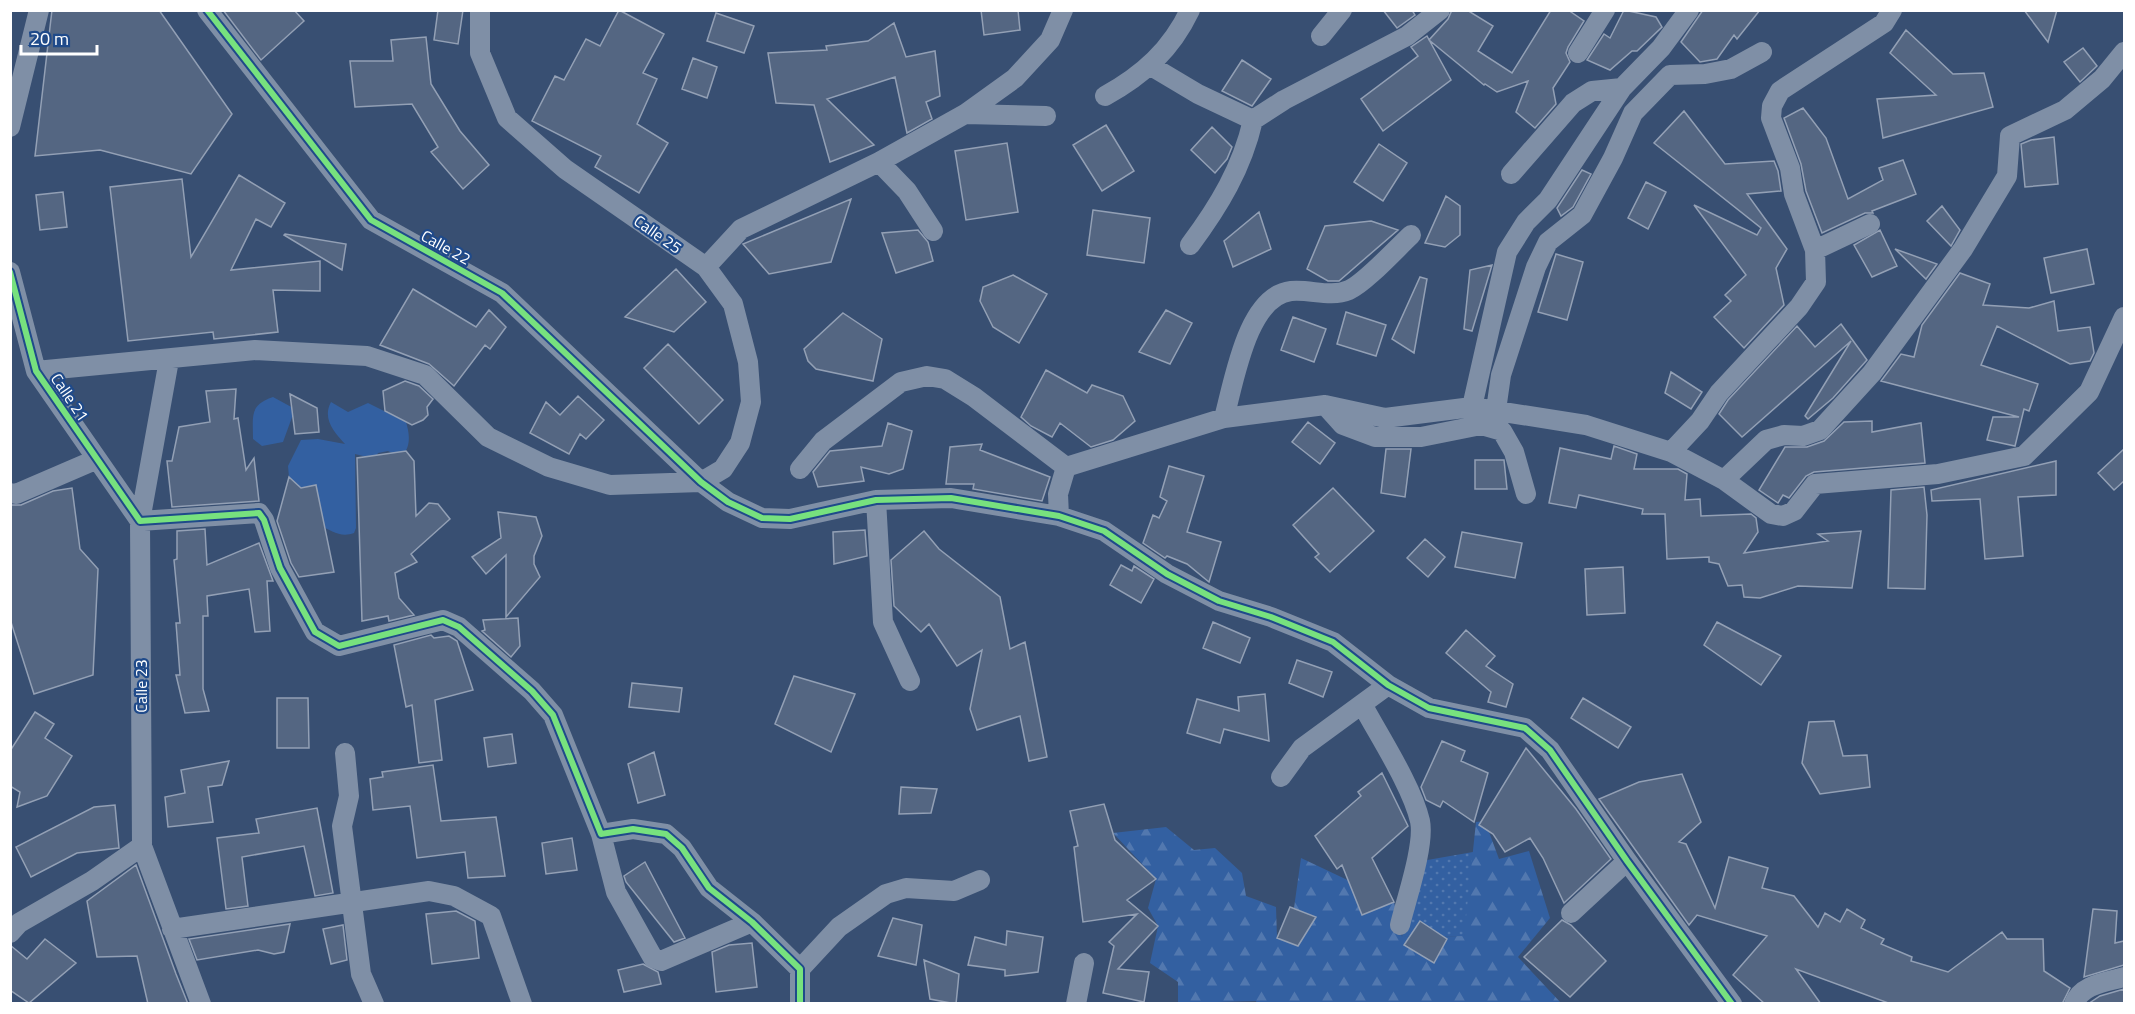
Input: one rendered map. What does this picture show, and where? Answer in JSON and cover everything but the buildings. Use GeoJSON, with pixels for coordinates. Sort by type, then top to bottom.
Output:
{"type":"FeatureCollection","features":[{"type":"Feature","properties":{"kind":"street"},"geometry":{"type":"LineString","coordinates":[[10,127],[39,10]]}},
{"type":"Feature","properties":{"kind":"street","name":"Calle 22"},"geometry":{"type":"LineString","coordinates":[[207,10],[370,220],[502,293],[701,482],[728,502],[762,518],[790,519],[876,500],[951,498],[1059,516],[1104,531],[1167,574],[1219,601],[1271,617],[1333,642],[1388,685],[1429,708],[1525,728],[1550,750],[1627,861],[1732,1004]]}},
{"type":"Feature","properties":{"kind":"street","name":"Calle 25"},"geometry":{"type":"LineString","coordinates":[[480,10],[480,53],[507,118],[565,170],[706,267],[733,304],[748,362],[752,402],[740,443],[723,469],[701,482]]}},
{"type":"Feature","properties":{"kind":"street"},"geometry":{"type":"LineString","coordinates":[[706,267],[741,229],[879,162],[965,114],[1015,78],[1050,40],[1063,10]]}},
{"type":"Feature","properties":{"kind":"street"},"geometry":{"type":"LineString","coordinates":[[1105,96],[1131,82],[1151,66],[1181,28],[1190,10]]}},
{"type":"Feature","properties":{"kind":"street"},"geometry":{"type":"LineString","coordinates":[[1321,36],[1341,10]]}},
{"type":"Feature","properties":{"kind":"street"},"geometry":{"type":"LineString","coordinates":[[1190,245],[1212,216],[1231,183],[1246,151],[1253,120],[1284,100],[1407,36],[1440,10]]}},
{"type":"Feature","properties":{"kind":"street"},"geometry":{"type":"LineString","coordinates":[[1578,53],[1605,10]]}},
{"type":"Feature","properties":{"kind":"street"},"geometry":{"type":"LineString","coordinates":[[1472,407],[1507,252],[1526,222],[1548,200],[1622,88],[1661,48],[1689,10]]}},
{"type":"Feature","properties":{"kind":"street"},"geometry":{"type":"LineString","coordinates":[[1671,452],[1700,421],[1719,393],[1799,307],[1816,282],[1815,250],[1794,194],[1790,168],[1772,118],[1772,106],[1780,90],[1884,23],[1892,10]]}},
{"type":"Feature","properties":{"kind":"street"},"geometry":{"type":"LineString","coordinates":[[1496,410],[1500,375],[1536,267],[1548,242],[1586,208],[1613,158],[1633,113],[1670,75],[1731,69],[1762,52]]}},
{"type":"Feature","properties":{"kind":"street"},"geometry":{"type":"LineString","coordinates":[[1724,480],[1766,440],[1784,435],[1803,436],[1820,430],[1872,373],[1963,249],[2007,176],[2010,136],[2065,110],[2102,79],[2124,52]]}},
{"type":"Feature","properties":{"kind":"street"},"geometry":{"type":"LineString","coordinates":[[1151,66],[1198,94],[1253,120]]}},
{"type":"Feature","properties":{"kind":"street"},"geometry":{"type":"LineString","coordinates":[[1511,174],[1573,103],[1592,91],[1622,88]]}},
{"type":"Feature","properties":{"kind":"street"},"geometry":{"type":"LineString","coordinates":[[965,114],[1046,116]]}},
{"type":"Feature","properties":{"kind":"street"},"geometry":{"type":"LineString","coordinates":[[879,162],[907,191],[933,231]]}},
{"type":"Feature","properties":{"kind":"street"},"geometry":{"type":"LineString","coordinates":[[1815,250],[1870,224]]}},
{"type":"Feature","properties":{"kind":"street"},"geometry":{"type":"LineString","coordinates":[[1224,418],[1252,321],[1274,296],[1291,291],[1336,294],[1352,289],[1411,235]]}},
{"type":"Feature","properties":{"kind":"street","name":"Calle 21"},"geometry":{"type":"LineString","coordinates":[[10,272],[36,371],[95,460],[140,521]]}},
{"type":"Feature","properties":{"kind":"street"},"geometry":{"type":"LineString","coordinates":[[1066,467],[1224,418],[1325,405],[1384,418],[1472,407],[1586,425],[1671,452],[1724,480],[1771,514],[1783,516],[1794,512],[1815,484],[1883,481],[1938,474],[2024,456],[2089,392],[2124,317]]}},
{"type":"Feature","properties":{"kind":"street"},"geometry":{"type":"LineString","coordinates":[[36,371],[255,351],[367,356],[425,375],[488,437],[549,467],[610,485],[701,482]]}},
{"type":"Feature","properties":{"kind":"street","name":"Calle 23"},"geometry":{"type":"LineString","coordinates":[[169,360],[140,521],[142,846],[201,1004]]}},
{"type":"Feature","properties":{"kind":"street"},"geometry":{"type":"LineString","coordinates":[[800,470],[824,441],[901,382],[927,376],[945,379],[974,397],[1066,467]]}},
{"type":"Feature","properties":{"kind":"street"},"geometry":{"type":"LineString","coordinates":[[1325,405],[1343,425],[1375,437],[1421,437],[1481,425],[1502,431],[1514,452],[1526,494]]}},
{"type":"Feature","properties":{"kind":"street"},"geometry":{"type":"LineString","coordinates":[[10,494],[16,494],[95,460]]}},
{"type":"Feature","properties":{"kind":"street"},"geometry":{"type":"LineString","coordinates":[[1059,516],[1058,494],[1066,467]]}},
{"type":"Feature","properties":{"kind":"street"},"geometry":{"type":"LineString","coordinates":[[876,500],[883,622],[910,681]]}},
{"type":"Feature","properties":{"kind":"street"},"geometry":{"type":"LineString","coordinates":[[140,521],[260,513],[279,568],[315,632],[339,646],[442,620],[459,627],[532,691],[553,715],[601,834],[616,892],[653,958],[661,961],[752,922]]}},
{"type":"Feature","properties":{"kind":"street"},"geometry":{"type":"LineString","coordinates":[[1281,777],[1302,748],[1388,685]]}},
{"type":"Feature","properties":{"kind":"street"},"geometry":{"type":"LineString","coordinates":[[1362,704],[1409,793],[1420,821],[1419,842],[1400,925]]}},
{"type":"Feature","properties":{"kind":"street"},"geometry":{"type":"LineString","coordinates":[[345,753],[349,796],[342,826],[361,974],[374,1004]]}},
{"type":"Feature","properties":{"kind":"street"},"geometry":{"type":"LineString","coordinates":[[601,834],[633,829],[666,834],[682,848],[709,888],[752,922],[800,969]]}},
{"type":"Feature","properties":{"kind":"street"},"geometry":{"type":"LineString","coordinates":[[13,924],[92,881],[142,846]]}},
{"type":"Feature","properties":{"kind":"street"},"geometry":{"type":"LineString","coordinates":[[1571,913],[1627,861]]}},
{"type":"Feature","properties":{"kind":"street"},"geometry":{"type":"LineString","coordinates":[[800,1004],[800,969],[839,927],[886,894],[906,888],[954,891],[980,880]]}},
{"type":"Feature","properties":{"kind":"street"},"geometry":{"type":"LineString","coordinates":[[172,929],[429,891],[454,896],[491,916],[522,1004]]}},
{"type":"Feature","properties":{"kind":"street"},"geometry":{"type":"LineString","coordinates":[[1076,1004],[1084,963]]}},
{"type":"Feature","properties":{"kind":"street"},"geometry":{"type":"LineString","coordinates":[[2074,1004],[2079,993],[2090,987],[2124,977]]}},
{"type":"Feature","properties":{"kind":"green space"},"geometry":{"type":"Polygon","coordinates":[[[273,397],[295,409],[283,442],[262,446],[253,439],[254,412],[265,400],[273,397]]]}},
{"type":"Feature","properties":{"kind":"green space"},"geometry":{"type":"Polygon","coordinates":[[[331,402],[348,412],[368,403],[406,422],[409,434],[406,450],[393,460],[392,453],[388,451],[378,453],[375,459],[355,454],[356,528],[354,533],[345,535],[320,525],[316,485],[301,488],[289,477],[288,466],[301,440],[318,439],[345,444],[330,425],[328,414],[331,402]]]}},
{"type":"Feature","properties":{"kind":"green space"},"geometry":{"type":"Polygon","coordinates":[[[1485,821],[1499,859],[1529,851],[1550,918],[1518,957],[1561,1003],[1257,1004],[1256,1001],[1178,1003],[1178,982],[1150,963],[1158,926],[1148,908],[1156,879],[1113,833],[1166,827],[1194,850],[1215,848],[1242,873],[1246,896],[1276,907],[1277,938],[1298,946],[1315,917],[1294,908],[1301,858],[1394,902],[1402,937],[1464,936],[1476,822],[1485,821]]]}},
{"type":"Feature","properties":{"kind":"green space"},"geometry":{"type":"Polygon","coordinates":[[[1473,852],[1478,906],[1464,936],[1402,937],[1416,862],[1473,852]]]}},
{"type":"Feature","properties":{"kind":"cycle path"},"geometry":{"type":"LineString","coordinates":[[207,10],[371,220],[502,293],[701,482],[728,502],[762,518],[790,519],[876,500],[951,498],[1059,516],[1104,531],[1167,574],[1219,601],[1271,617],[1333,642],[1388,685],[1429,708],[1525,728],[1550,750],[1627,861],[1732,1004]]}},
{"type":"Feature","properties":{"kind":"cycle path"},"geometry":{"type":"LineString","coordinates":[[10,272],[36,371],[140,521],[259,513],[264,520],[280,568],[315,632],[339,646],[443,620],[459,627],[532,691],[553,715],[601,834],[633,829],[666,834],[682,848],[709,888],[752,922],[800,969],[800,1004]]}}]}
